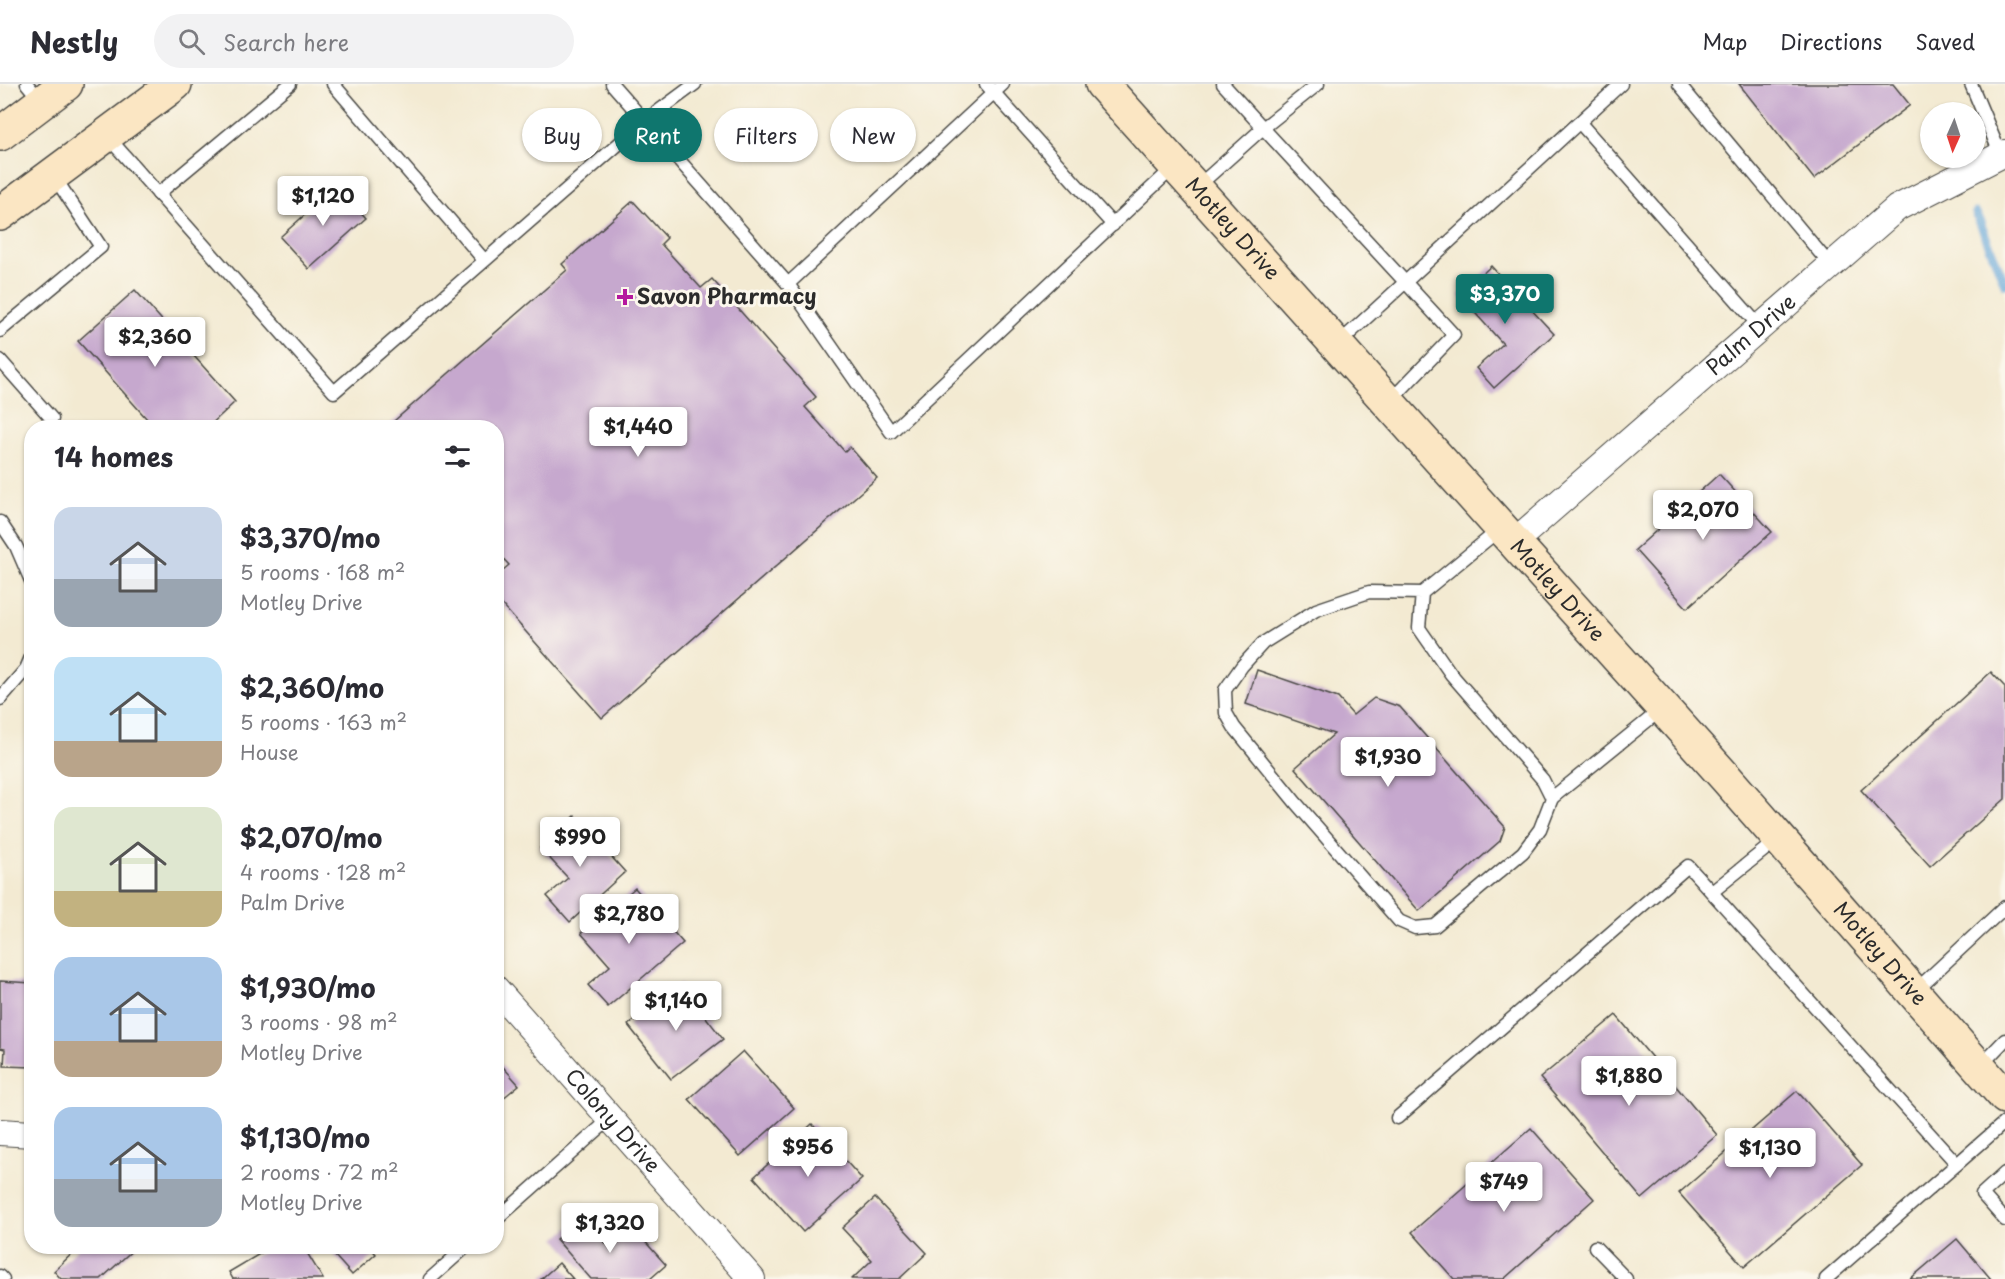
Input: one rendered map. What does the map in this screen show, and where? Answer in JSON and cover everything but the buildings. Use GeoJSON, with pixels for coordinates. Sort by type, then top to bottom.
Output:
{"type":"FeatureCollection","features":[{"type":"Feature","properties":{"kind":"main road"},"geometry":{"type":"LineString","coordinates":[[0,214],[175,84]]}},
{"type":"Feature","properties":{"kind":"main road","name":"Motley Drive"},"geometry":{"type":"LineString","coordinates":[[1104,85],[1663,708],[2005,1097]]}},
{"type":"Feature","properties":{"kind":"main road"},"geometry":{"type":"LineString","coordinates":[[6,126],[45,90]]}},
{"type":"Feature","properties":{"kind":"street","name":"Palm Drive"},"geometry":{"type":"LineString","coordinates":[[1508,535],[1760,327],[1897,208],[2004,157]]}},
{"type":"Feature","properties":{"kind":"street","name":"Colony Drive"},"geometry":{"type":"LineString","coordinates":[[504,998],[752,1279]]}},
{"type":"Feature","properties":{"kind":"street"},"geometry":{"type":"LineString","coordinates":[[0,1132],[24,1134]]}},
{"type":"Feature","properties":{"kind":"lane"},"geometry":{"type":"LineString","coordinates":[[158,194],[290,84]]}},
{"type":"Feature","properties":{"kind":"lane"},"geometry":{"type":"LineString","coordinates":[[333,84],[484,260]]}},
{"type":"Feature","properties":{"kind":"lane"},"geometry":{"type":"LineString","coordinates":[[612,84],[633,108]]}},
{"type":"Feature","properties":{"kind":"lane"},"geometry":{"type":"LineString","coordinates":[[663,108],[695,84]]}},
{"type":"Feature","properties":{"kind":"lane"},"geometry":{"type":"LineString","coordinates":[[1223,84],[1454,335],[1388,403]]}},
{"type":"Feature","properties":{"kind":"lane"},"geometry":{"type":"LineString","coordinates":[[681,162],[788,284],[891,432],[1113,225],[1186,176],[1263,129],[1318,84]]}},
{"type":"Feature","properties":{"kind":"lane"},"geometry":{"type":"LineString","coordinates":[[1337,345],[1621,84]]}},
{"type":"Feature","properties":{"kind":"lane"},"geometry":{"type":"LineString","coordinates":[[1679,84],[1831,266]]}},
{"type":"Feature","properties":{"kind":"lane"},"geometry":{"type":"LineString","coordinates":[[1971,84],[2004,157]]}},
{"type":"Feature","properties":{"kind":"lane"},"geometry":{"type":"LineString","coordinates":[[788,284],[994,87],[1113,225]]}},
{"type":"Feature","properties":{"kind":"lane"},"geometry":{"type":"LineString","coordinates":[[1580,123],[1760,327]]}},
{"type":"Feature","properties":{"kind":"lane"},"geometry":{"type":"LineString","coordinates":[[106,135],[334,392],[614,148]]}},
{"type":"Feature","properties":{"kind":"lane"},"geometry":{"type":"LineString","coordinates":[[0,331],[101,247],[53,175]]}},
{"type":"Feature","properties":{"kind":"lane"},"geometry":{"type":"LineString","coordinates":[[0,360],[52,419]]}},
{"type":"Feature","properties":{"kind":"lane"},"geometry":{"type":"LineString","coordinates":[[0,522],[16,546],[24,564]]}},
{"type":"Feature","properties":{"kind":"lane"},"geometry":{"type":"LineString","coordinates":[[1508,535],[1422,593],[1369,592],[1316,610],[1263,643],[1242,666],[1225,690],[1226,714],[1296,803],[1399,921],[1415,928],[1435,926],[1523,852],[1540,829],[1552,798],[1663,708]]}},
{"type":"Feature","properties":{"kind":"lane"},"geometry":{"type":"LineString","coordinates":[[1422,593],[1419,628],[1451,674],[1543,780],[1552,798]]}},
{"type":"Feature","properties":{"kind":"lane"},"geometry":{"type":"LineString","coordinates":[[0,699],[24,671]]}},
{"type":"Feature","properties":{"kind":"lane"},"geometry":{"type":"LineString","coordinates":[[1712,892],[1778,838]]}},
{"type":"Feature","properties":{"kind":"lane"},"geometry":{"type":"LineString","coordinates":[[1397,1118],[1688,866],[1957,1164]]}},
{"type":"Feature","properties":{"kind":"lane"},"geometry":{"type":"LineString","coordinates":[[1913,992],[2005,907]]}},
{"type":"Feature","properties":{"kind":"lane"},"geometry":{"type":"LineString","coordinates":[[1979,1067],[2005,1040]]}},
{"type":"Feature","properties":{"kind":"lane"},"geometry":{"type":"LineString","coordinates":[[504,1213],[610,1118]]}},
{"type":"Feature","properties":{"kind":"lane"},"geometry":{"type":"LineString","coordinates":[[1826,1279],[2005,1122]]}},
{"type":"Feature","properties":{"kind":"lane"},"geometry":{"type":"LineString","coordinates":[[2005,1173],[1982,1194],[2005,1220]]}},
{"type":"Feature","properties":{"kind":"lane"},"geometry":{"type":"LineString","coordinates":[[1595,1247],[1626,1279]]}},
{"type":"Feature","properties":{"kind":"lane"},"geometry":{"type":"LineString","coordinates":[[430,1279],[457,1254]]}},
{"type":"Feature","properties":{"kind":"waterway"},"geometry":{"type":"LineString","coordinates":[[1976,213],[2005,284]]}},
{"type":"Feature","properties":{"kind":"place","name":"Savon Pharmacy"},"geometry":{"type":"Point","coordinates":[625,297]}}]}
